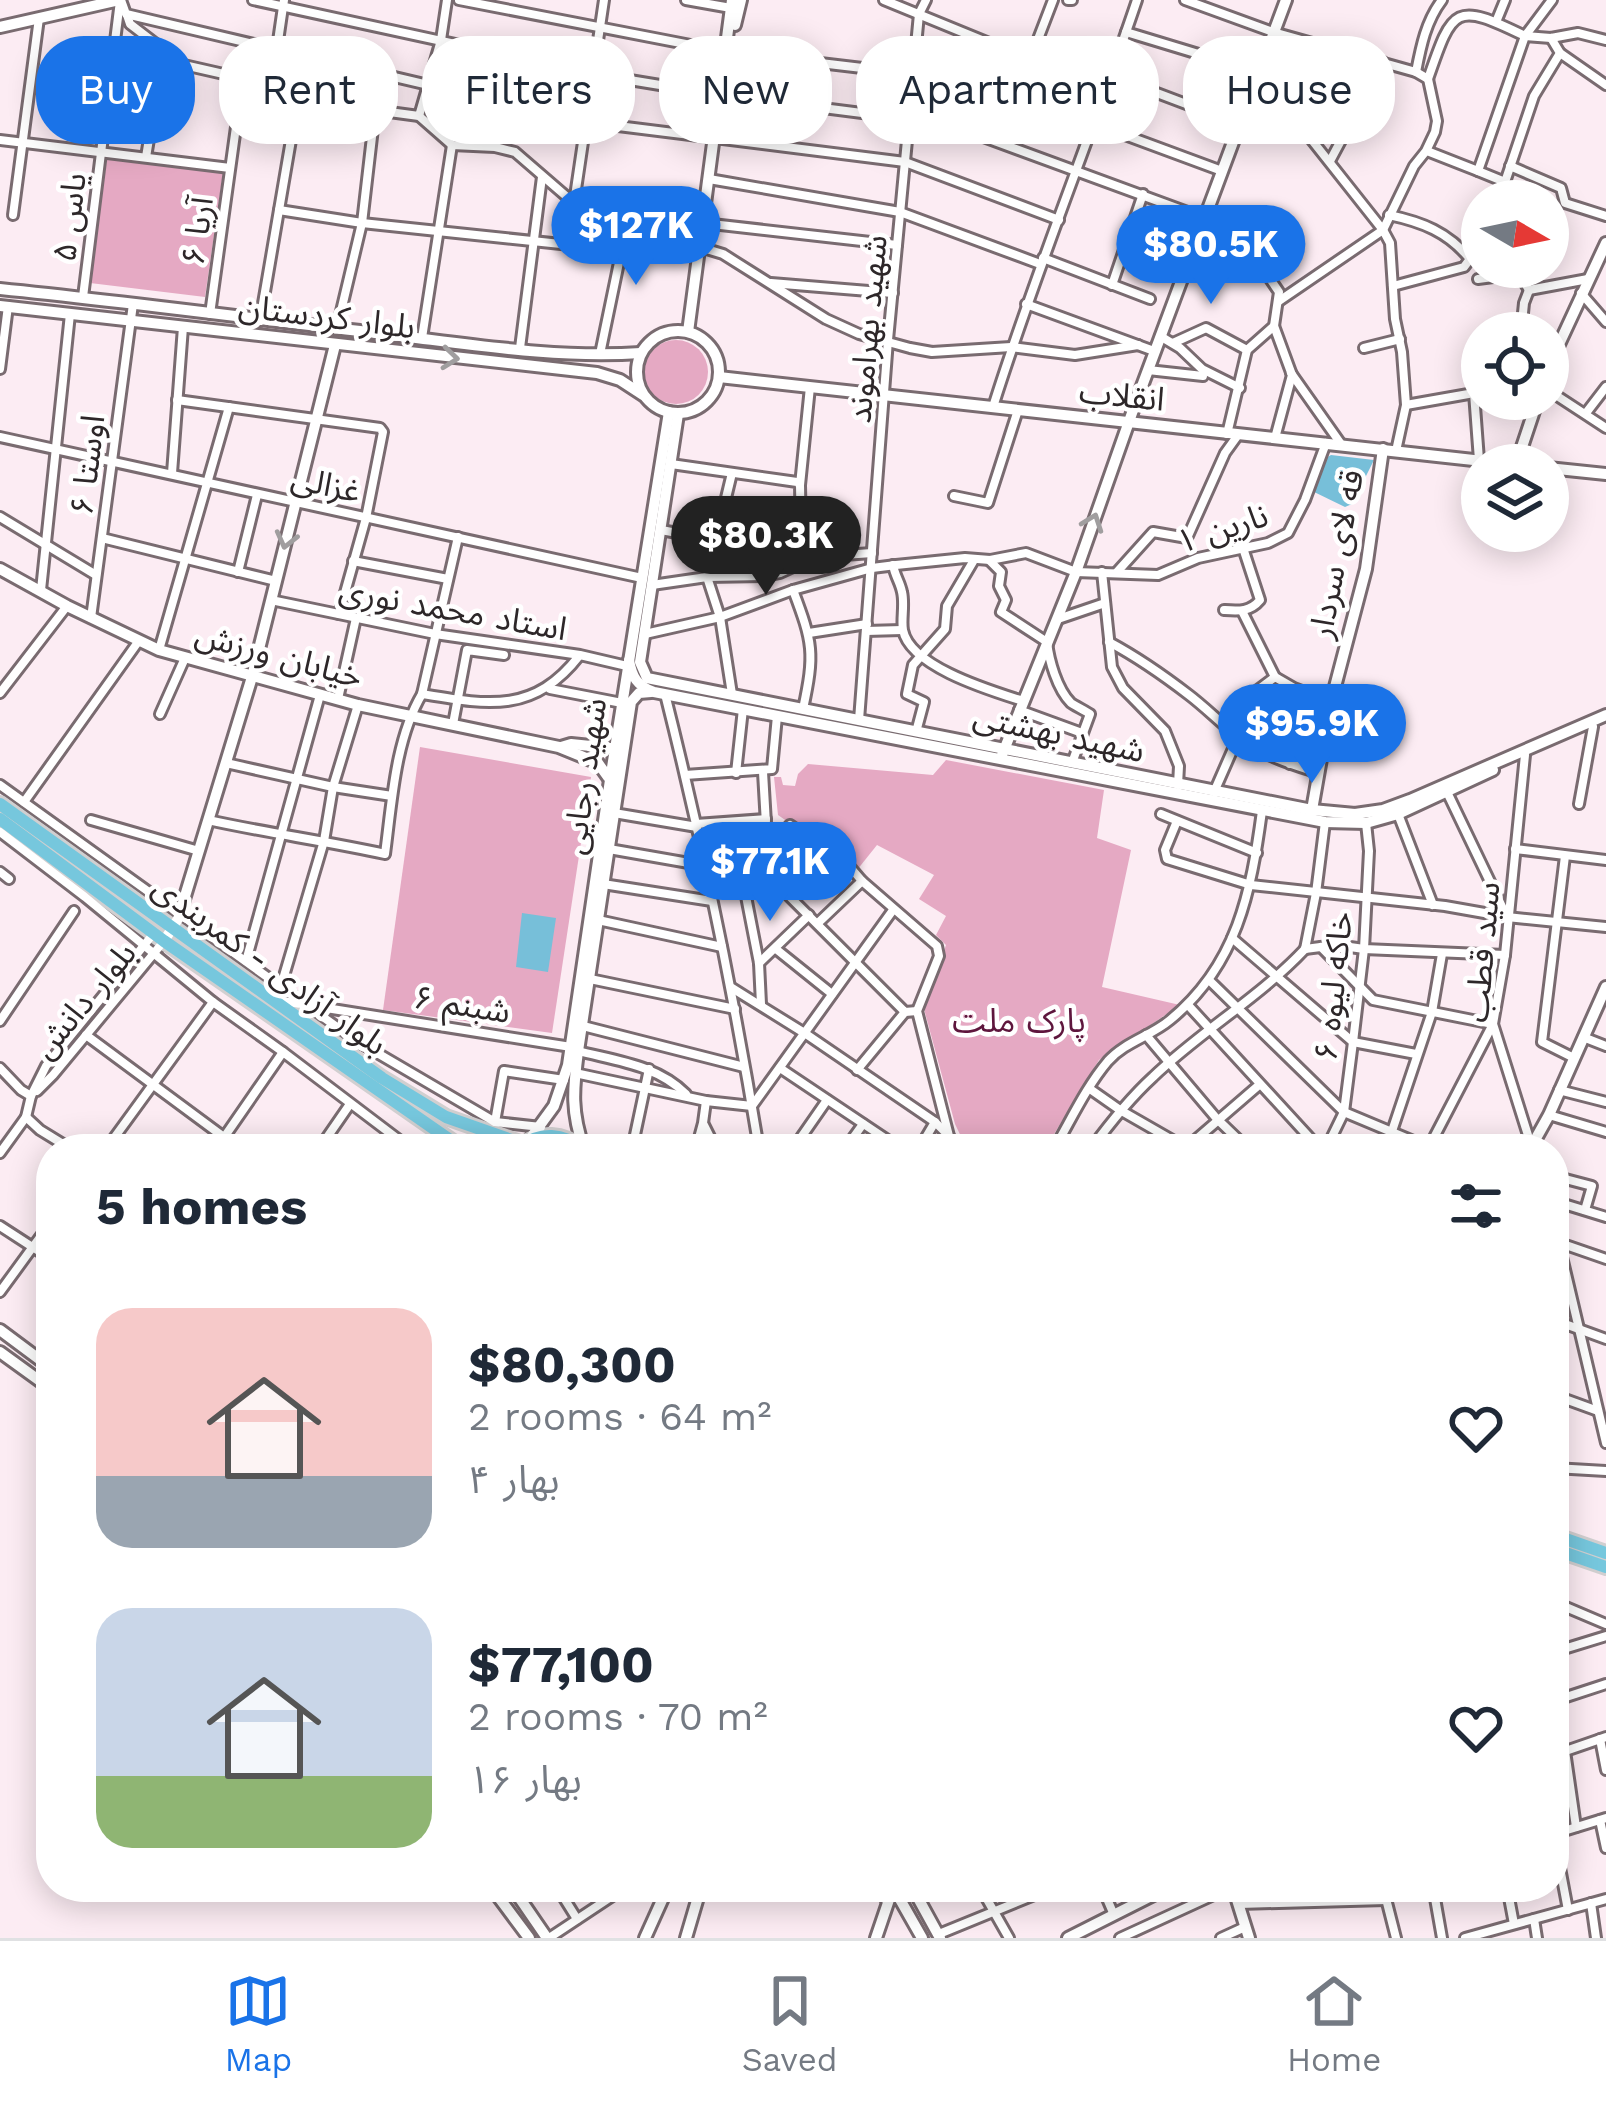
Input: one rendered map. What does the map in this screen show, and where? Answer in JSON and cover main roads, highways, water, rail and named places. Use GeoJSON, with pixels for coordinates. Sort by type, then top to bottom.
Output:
{"type":"FeatureCollection","features":[{"type":"Feature","properties":{"kind":"main road"},"geometry":{"type":"LineString","coordinates":[[69,11],[77,0]]}},
{"type":"Feature","properties":{"kind":"main road"},"geometry":{"type":"LineString","coordinates":[[0,27],[120,0]]}},
{"type":"Feature","properties":{"kind":"main road"},"geometry":{"type":"LineString","coordinates":[[1002,754],[1076,572],[1286,0]]}},
{"type":"Feature","properties":{"kind":"main road"},"geometry":{"type":"LineString","coordinates":[[688,332],[735,3]]}},
{"type":"Feature","properties":{"kind":"main road"},"geometry":{"type":"LineString","coordinates":[[1569,320],[1606,243]]}},
{"type":"Feature","properties":{"kind":"main road","name":"بلوار کردستان"},"geometry":{"type":"LineString","coordinates":[[2,285],[260,321],[600,356],[641,353]]}},
{"type":"Feature","properties":{"kind":"main road","name":"بلوار کردستان"},"geometry":{"type":"LineString","coordinates":[[4,306],[597,374],[620,380],[643,394]]}},
{"type":"Feature","properties":{"kind":"main road"},"geometry":{"type":"LineString","coordinates":[[688,332],[715,354],[719,377],[705,403],[673,413],[650,403],[637,374],[641,353],[650,342],[662,334],[688,332]]}},
{"type":"Feature","properties":{"kind":"main road"},"geometry":{"type":"LineString","coordinates":[[169,926],[199,851],[252,676],[335,345]]}},
{"type":"Feature","properties":{"kind":"main road"},"geometry":{"type":"LineString","coordinates":[[597,374],[600,356]]}},
{"type":"Feature","properties":{"kind":"main road","name":"انقلاب"},"geometry":{"type":"LineString","coordinates":[[719,377],[1461,458]]}},
{"type":"Feature","properties":{"kind":"main road","name":"شهید رجایی"},"geometry":{"type":"LineString","coordinates":[[632,663],[644,634],[646,581],[661,530],[673,413]]}},
{"type":"Feature","properties":{"kind":"main road","name":"شهید رجایی"},"geometry":{"type":"LineString","coordinates":[[574,1049],[583,1026],[614,813],[622,703],[673,413]]}},
{"type":"Feature","properties":{"kind":"main road","name":"قه لای سردار"},"geometry":{"type":"LineString","coordinates":[[1312,810],[1331,702],[1390,450]]}},
{"type":"Feature","properties":{"kind":"main road"},"geometry":{"type":"LineString","coordinates":[[1569,470],[1606,474]]}},
{"type":"Feature","properties":{"kind":"main road","name":"خیابان ورزش"},"geometry":{"type":"LineString","coordinates":[[0,569],[159,650],[358,705],[559,747],[598,763],[610,780]]}},
{"type":"Feature","properties":{"kind":"main road"},"geometry":{"type":"LineString","coordinates":[[632,663],[631,674],[638,683],[659,693]]}},
{"type":"Feature","properties":{"kind":"main road","name":"شهید بهشتی"},"geometry":{"type":"LineString","coordinates":[[632,663],[647,678],[1325,822],[1366,823],[1398,814],[1601,721]]}},
{"type":"Feature","properties":{"kind":"main road","name":"شهید رجایی"},"geometry":{"type":"LineString","coordinates":[[578,1134],[570,1076],[610,780],[632,702],[639,693],[659,693]]}},
{"type":"Feature","properties":{"kind":"main road","name":"شهید بهشتی"},"geometry":{"type":"LineString","coordinates":[[659,693],[776,716],[916,732],[1002,754],[1355,814],[1383,810],[1601,721]]}},
{"type":"Feature","properties":{"kind":"main road","name":"خیابان ورزش"},"geometry":{"type":"LineString","coordinates":[[559,747],[619,749]]}},
{"type":"Feature","properties":{"kind":"main road","name":"بلوار آزادی - کمربندی"},"geometry":{"type":"LineString","coordinates":[[0,804],[382,1078],[451,1134]]}},
{"type":"Feature","properties":{"kind":"main road","name":"بلوار آزادی - کمربندی"},"geometry":{"type":"LineString","coordinates":[[0,819],[169,926],[374,1090],[442,1123],[485,1134]]}},
{"type":"Feature","properties":{"kind":"main road"},"geometry":{"type":"LineString","coordinates":[[1539,1134],[1606,987]]}},
{"type":"Feature","properties":{"kind":"main road","name":"شهید رجایی"},"geometry":{"type":"LineString","coordinates":[[534,1134],[570,1076]]}},
{"type":"Feature","properties":{"kind":"main road"},"geometry":{"type":"LineString","coordinates":[[0,1330],[36,1356]]}},
{"type":"Feature","properties":{"kind":"main road"},"geometry":{"type":"LineString","coordinates":[[0,1352],[36,1378]]}},
{"type":"Feature","properties":{"kind":"main road"},"geometry":{"type":"LineString","coordinates":[[1569,1542],[1603,1558]]}},
{"type":"Feature","properties":{"kind":"main road"},"geometry":{"type":"LineString","coordinates":[[1569,1552],[1603,1558]]}},
{"type":"Feature","properties":{"kind":"main road"},"geometry":{"type":"LineString","coordinates":[[502,1902],[529,1938]]}},
{"type":"Feature","properties":{"kind":"main road"},"geometry":{"type":"LineString","coordinates":[[523,1902],[548,1938]]}},
{"type":"Feature","properties":{"kind":"main road"},"geometry":{"type":"LineString","coordinates":[[645,1938],[661,1902]]}},
{"type":"Feature","properties":{"kind":"main road"},"geometry":{"type":"LineString","coordinates":[[686,1938],[697,1902]]}},
{"type":"Feature","properties":{"kind":"main road"},"geometry":{"type":"LineString","coordinates":[[876,1938],[888,1902]]}},
{"type":"Feature","properties":{"kind":"main road"},"geometry":{"type":"LineString","coordinates":[[901,1902],[922,1938]]}},
{"type":"Feature","properties":{"kind":"main road"},"geometry":{"type":"LineString","coordinates":[[920,1902],[939,1936]]}},
{"type":"Feature","properties":{"kind":"main road"},"geometry":{"type":"LineString","coordinates":[[1068,1938],[1140,1902]]}},
{"type":"Feature","properties":{"kind":"main road"},"geometry":{"type":"LineString","coordinates":[[1238,1902],[1247,1932]]}},
{"type":"Feature","properties":{"kind":"water"},"geometry":{"type":"Polygon","coordinates":[[[1331,455],[1374,460],[1352,504],[1345,507],[1310,490],[1324,459],[1331,455]]]}},
{"type":"Feature","properties":{"kind":"water"},"geometry":{"type":"Polygon","coordinates":[[[522,913],[556,918],[548,972],[516,967],[522,913]]]}},
{"type":"Feature","properties":{"kind":"park label","name":"پارک ملت"},"geometry":{"type":"Point","coordinates":[1019,1020]}}]}
